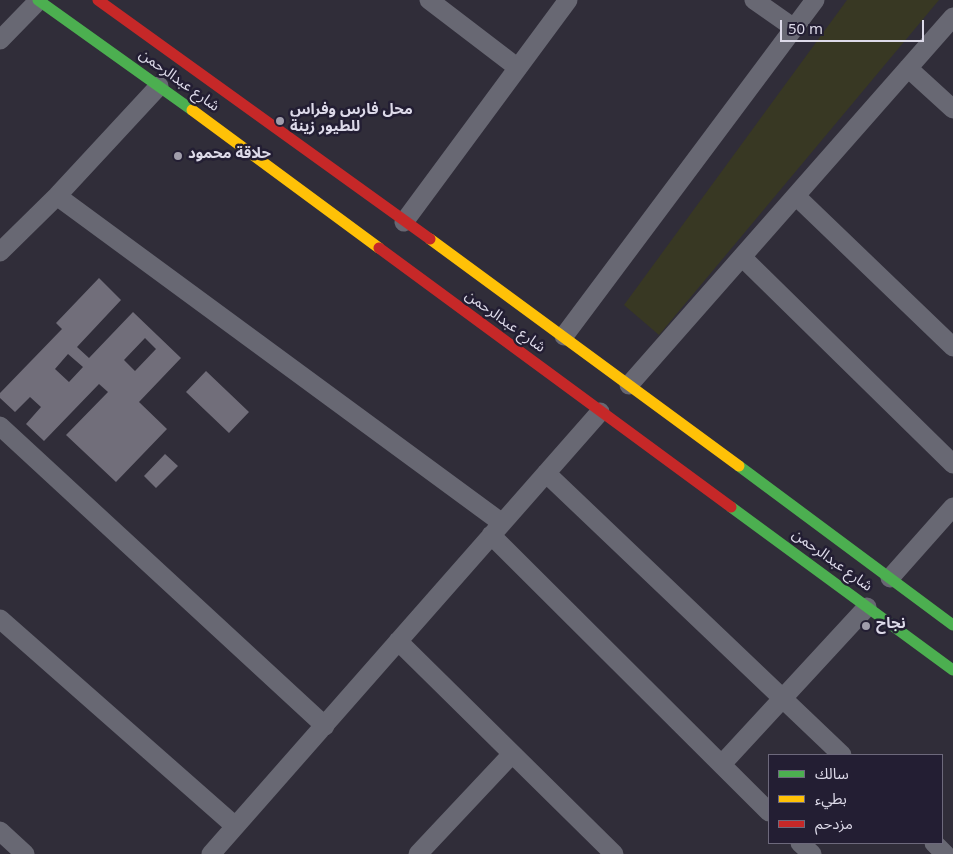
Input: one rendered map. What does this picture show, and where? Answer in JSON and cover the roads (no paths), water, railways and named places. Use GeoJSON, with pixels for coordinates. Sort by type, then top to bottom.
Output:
{"type":"FeatureCollection","features":[{"type":"Feature","properties":{"kind":"main road","name":"شارع عبدالرحمن"},"geometry":{"type":"LineString","coordinates":[[38,0],[159,86],[953,670]]}},
{"type":"Feature","properties":{"kind":"main road","name":"شارع عبدالرحمن"},"geometry":{"type":"LineString","coordinates":[[98,0],[564,336],[953,625]]}},
{"type":"Feature","properties":{"kind":"street"},"geometry":{"type":"LineString","coordinates":[[0,40],[38,0]]}},
{"type":"Feature","properties":{"kind":"street"},"geometry":{"type":"LineString","coordinates":[[429,0],[518,68]]}},
{"type":"Feature","properties":{"kind":"street"},"geometry":{"type":"LineString","coordinates":[[404,222],[568,0]]}},
{"type":"Feature","properties":{"kind":"street"},"geometry":{"type":"LineString","coordinates":[[754,0],[794,28]]}},
{"type":"Feature","properties":{"kind":"street"},"geometry":{"type":"LineString","coordinates":[[564,336],[815,0]]}},
{"type":"Feature","properties":{"kind":"street"},"geometry":{"type":"LineString","coordinates":[[630,385],[953,17]]}},
{"type":"Feature","properties":{"kind":"street"},"geometry":{"type":"LineString","coordinates":[[908,68],[953,109]]}},
{"type":"Feature","properties":{"kind":"street"},"geometry":{"type":"LineString","coordinates":[[0,252],[57,196],[159,86]]}},
{"type":"Feature","properties":{"kind":"street"},"geometry":{"type":"LineString","coordinates":[[57,196],[497,529],[768,811]]}},
{"type":"Feature","properties":{"kind":"street"},"geometry":{"type":"LineString","coordinates":[[796,196],[953,347]]}},
{"type":"Feature","properties":{"kind":"street"},"geometry":{"type":"LineString","coordinates":[[742,258],[953,464]]}},
{"type":"Feature","properties":{"kind":"street"},"geometry":{"type":"LineString","coordinates":[[211,854],[600,412]]}},
{"type":"Feature","properties":{"kind":"street"},"geometry":{"type":"LineString","coordinates":[[0,426],[325,726]]}},
{"type":"Feature","properties":{"kind":"street"},"geometry":{"type":"LineString","coordinates":[[546,473],[841,754]]}},
{"type":"Feature","properties":{"kind":"street"},"geometry":{"type":"LineString","coordinates":[[890,578],[953,507]]}},
{"type":"Feature","properties":{"kind":"street"},"geometry":{"type":"LineString","coordinates":[[722,764],[867,607]]}},
{"type":"Feature","properties":{"kind":"street"},"geometry":{"type":"LineString","coordinates":[[0,619],[236,826]]}},
{"type":"Feature","properties":{"kind":"street"},"geometry":{"type":"LineString","coordinates":[[398,641],[614,854]]}},
{"type":"Feature","properties":{"kind":"street"},"geometry":{"type":"LineString","coordinates":[[418,854],[512,754]]}},
{"type":"Feature","properties":{"kind":"street"},"geometry":{"type":"LineString","coordinates":[[0,831],[25,854]]}},
{"type":"Feature","properties":{"kind":"street"},"geometry":{"type":"LineString","coordinates":[[801,844],[812,854]]}},
{"type":"Feature","properties":{"kind":"street"},"geometry":{"type":"LineString","coordinates":[[935,844],[946,854]]}},
{"type":"Feature","properties":{"kind":"place","name":"محل فارس وفراس للطيور زينة"},"geometry":{"type":"Point","coordinates":[280,121]}},
{"type":"Feature","properties":{"kind":"place","name":"حلاقة محمود"},"geometry":{"type":"Point","coordinates":[178,156]}},
{"type":"Feature","properties":{"kind":"place","name":"نجاح"},"geometry":{"type":"Point","coordinates":[866,626]}}]}
